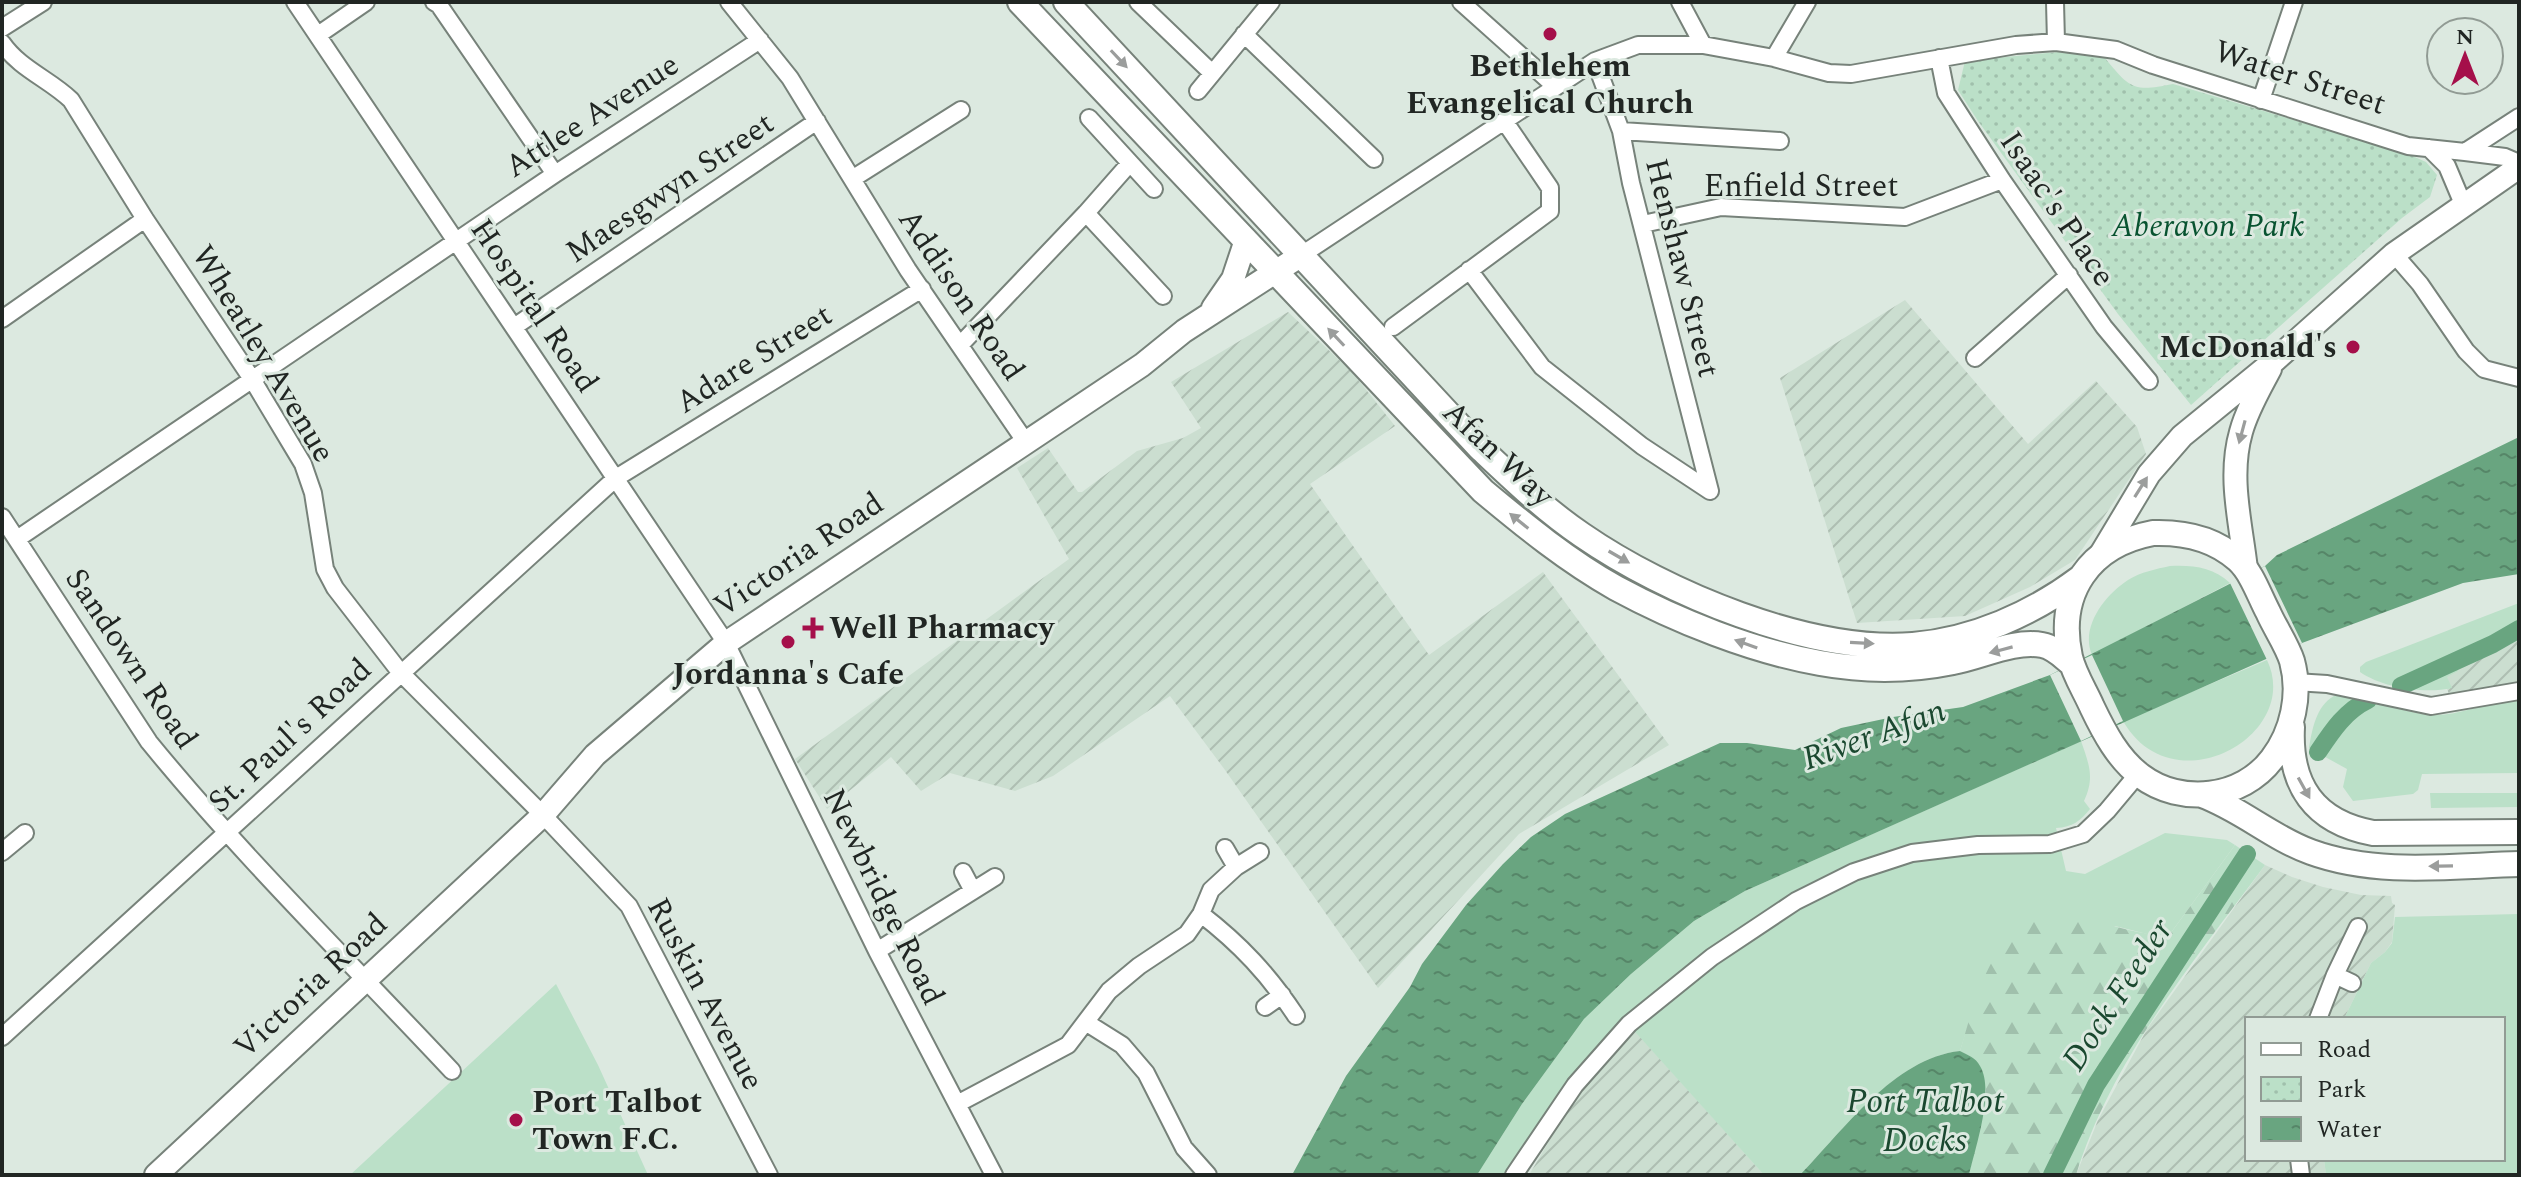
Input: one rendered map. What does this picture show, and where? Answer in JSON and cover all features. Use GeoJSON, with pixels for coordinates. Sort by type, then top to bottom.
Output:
{"type":"FeatureCollection","features":[{"type":"Feature","properties":{"kind":"main road","name":"Afan Way"},"geometry":{"type":"LineString","coordinates":[[1020,2],[1483,491],[1565,555],[1616,588],[1713,632],[1765,651],[1822,664],[1910,669],[1955,662],[2028,644],[2049,647],[2072,664]]}},
{"type":"Feature","properties":{"kind":"main road","name":"Afan Way"},"geometry":{"type":"LineString","coordinates":[[1066,2],[1480,448],[1543,506],[1583,536],[1637,568],[1716,607],[1772,625],[1835,641],[1911,645],[1958,638],[1992,627],[2060,593],[2080,578]]}},
{"type":"Feature","properties":{"kind":"main road"},"geometry":{"type":"LineString","coordinates":[[2519,832],[2373,833],[2333,820],[2308,797],[2295,769],[2291,744],[2295,682],[2293,664],[2248,572],[2228,552],[2205,539],[2173,533],[2132,537],[2101,554],[2080,578],[2067,620],[2072,664],[2103,731],[2125,762],[2138,774],[2168,789],[2225,803],[2309,852],[2356,864],[2389,867],[2519,864]]}},
{"type":"Feature","properties":{"kind":"main road"},"geometry":{"type":"LineString","coordinates":[[2202,795],[2230,789],[2256,775],[2282,745],[2293,712]]}},
{"type":"Feature","properties":{"kind":"street"},"geometry":{"type":"LineString","coordinates":[[2,28],[43,2]]}},
{"type":"Feature","properties":{"kind":"street","name":"Hospital Road"},"geometry":{"type":"LineString","coordinates":[[295,2],[726,643]]}},
{"type":"Feature","properties":{"kind":"street"},"geometry":{"type":"LineString","coordinates":[[318,35],[366,2]]}},
{"type":"Feature","properties":{"kind":"street"},"geometry":{"type":"LineString","coordinates":[[434,2],[555,174]]}},
{"type":"Feature","properties":{"kind":"street","name":"Addison Road"},"geometry":{"type":"LineString","coordinates":[[729,2],[790,78],[922,289],[1025,441]]}},
{"type":"Feature","properties":{"kind":"street"},"geometry":{"type":"LineString","coordinates":[[1138,2],[1212,73]]}},
{"type":"Feature","properties":{"kind":"street"},"geometry":{"type":"LineString","coordinates":[[1198,91],[1271,2]]}},
{"type":"Feature","properties":{"kind":"street"},"geometry":{"type":"LineString","coordinates":[[1461,2],[1556,87]]}},
{"type":"Feature","properties":{"kind":"street"},"geometry":{"type":"LineString","coordinates":[[1680,2],[1703,45]]}},
{"type":"Feature","properties":{"kind":"street"},"geometry":{"type":"LineString","coordinates":[[1774,58],[1807,2]]}},
{"type":"Feature","properties":{"kind":"street"},"geometry":{"type":"LineString","coordinates":[[2055,2],[2056,42]]}},
{"type":"Feature","properties":{"kind":"street"},"geometry":{"type":"LineString","coordinates":[[2261,100],[2294,2]]}},
{"type":"Feature","properties":{"kind":"street"},"geometry":{"type":"LineString","coordinates":[[1244,34],[1374,159]]}},
{"type":"Feature","properties":{"kind":"street","name":"Attlee Avenue"},"geometry":{"type":"LineString","coordinates":[[17,539],[555,174],[760,40]]}},
{"type":"Feature","properties":{"kind":"street","name":"Water Street"},"geometry":{"type":"LineString","coordinates":[[1774,58],[1829,73],[1851,74],[2056,42],[2116,50],[2153,65],[2408,146],[2505,157],[2519,165]]}},
{"type":"Feature","properties":{"kind":"street","name":"Wheatley Avenue"},"geometry":{"type":"LineString","coordinates":[[2,43],[21,64],[71,100],[145,219],[252,379],[303,464],[313,493],[325,569],[335,588],[400,672],[543,815]]}},
{"type":"Feature","properties":{"kind":"street","name":"Victoria Road"},"geometry":{"type":"LineString","coordinates":[[156,1175],[543,815],[595,755],[726,643],[1142,365],[1208,315],[1595,61],[1638,45],[1703,45],[1774,58]]}},
{"type":"Feature","properties":{"kind":"street","name":"Isaac's Place"},"geometry":{"type":"LineString","coordinates":[[1939,58],[1946,93],[2002,180],[2104,327],[2149,381]]}},
{"type":"Feature","properties":{"kind":"street","name":"Henshaw Street"},"geometry":{"type":"LineString","coordinates":[[1469,270],[1542,367],[1642,446],[1710,491],[1631,183],[1621,131],[1595,61]]}},
{"type":"Feature","properties":{"kind":"street"},"geometry":{"type":"LineString","coordinates":[[852,179],[961,110]]}},
{"type":"Feature","properties":{"kind":"street"},"geometry":{"type":"LineString","coordinates":[[2465,152],[2519,117]]}},
{"type":"Feature","properties":{"kind":"street"},"geometry":{"type":"LineString","coordinates":[[1089,118],[1154,189]]}},
{"type":"Feature","properties":{"kind":"street","name":"Maesgwyn Street"},"geometry":{"type":"LineString","coordinates":[[514,327],[817,121]]}},
{"type":"Feature","properties":{"kind":"street"},"geometry":{"type":"LineString","coordinates":[[1393,327],[1550,211],[1550,188],[1505,122]]}},
{"type":"Feature","properties":{"kind":"street"},"geometry":{"type":"LineString","coordinates":[[1621,131],[1780,141]]}},
{"type":"Feature","properties":{"kind":"street"},"geometry":{"type":"LineString","coordinates":[[2429,148],[2447,166],[2463,204]]}},
{"type":"Feature","properties":{"kind":"street"},"geometry":{"type":"LineString","coordinates":[[961,344],[1130,163]]}},
{"type":"Feature","properties":{"kind":"street"},"geometry":{"type":"LineString","coordinates":[[2101,554],[2149,474],[2182,436],[2274,361],[2394,254],[2519,165]]}},
{"type":"Feature","properties":{"kind":"street","name":"Enfield Street"},"geometry":{"type":"LineString","coordinates":[[1643,224],[1721,207],[1905,217],[2002,180]]}},
{"type":"Feature","properties":{"kind":"street"},"geometry":{"type":"LineString","coordinates":[[1086,213],[1163,296]]}},
{"type":"Feature","properties":{"kind":"street"},"geometry":{"type":"LineString","coordinates":[[2,319],[145,219]]}},
{"type":"Feature","properties":{"kind":"street"},"geometry":{"type":"LineString","coordinates":[[1208,315],[1233,279],[1246,240]]}},
{"type":"Feature","properties":{"kind":"street"},"geometry":{"type":"LineString","coordinates":[[2394,254],[2420,284],[2466,351],[2484,369],[2519,378]]}},
{"type":"Feature","properties":{"kind":"street"},"geometry":{"type":"LineString","coordinates":[[1975,358],[2069,275]]}},
{"type":"Feature","properties":{"kind":"street","name":"Adare Street"},"geometry":{"type":"LineString","coordinates":[[616,478],[922,289]]}},
{"type":"Feature","properties":{"kind":"street"},"geometry":{"type":"LineString","coordinates":[[2248,572],[2236,497],[2236,459],[2242,427],[2274,361]]}},
{"type":"Feature","properties":{"kind":"street","name":"St. Paul's Road"},"geometry":{"type":"LineString","coordinates":[[2,1037],[616,478]]}},
{"type":"Feature","properties":{"kind":"street","name":"Sandown Road"},"geometry":{"type":"LineString","coordinates":[[2,517],[149,742],[226,833],[452,1071]]}},
{"type":"Feature","properties":{"kind":"street","name":"Newbridge Road"},"geometry":{"type":"LineString","coordinates":[[726,643],[877,951],[994,1175]]}},
{"type":"Feature","properties":{"kind":"street"},"geometry":{"type":"LineString","coordinates":[[2295,682],[2327,684],[2431,706],[2519,691]]}},
{"type":"Feature","properties":{"kind":"street"},"geometry":{"type":"LineString","coordinates":[[1514,1175],[1575,1085],[1629,1024],[1712,957],[1796,901],[1854,872],[1912,853],[1978,845],[2050,844],[2083,834],[2138,774]]}},
{"type":"Feature","properties":{"kind":"street","name":"Ruskin Avenue"},"geometry":{"type":"LineString","coordinates":[[543,815],[629,906],[769,1175]]}},
{"type":"Feature","properties":{"kind":"street"},"geometry":{"type":"LineString","coordinates":[[2,852],[25,833]]}},
{"type":"Feature","properties":{"kind":"street"},"geometry":{"type":"LineString","coordinates":[[1225,848],[1236,867]]}},
{"type":"Feature","properties":{"kind":"street"},"geometry":{"type":"LineString","coordinates":[[957,1104],[1068,1045],[1109,991],[1139,966],[1187,934],[1201,914],[1211,890],[1236,867],[1260,852]]}},
{"type":"Feature","properties":{"kind":"street"},"geometry":{"type":"LineString","coordinates":[[963,872],[973,891]]}},
{"type":"Feature","properties":{"kind":"street"},"geometry":{"type":"LineString","coordinates":[[877,951],[995,877]]}},
{"type":"Feature","properties":{"kind":"street"},"geometry":{"type":"LineString","coordinates":[[1201,914],[1237,942],[1296,1016]]}},
{"type":"Feature","properties":{"kind":"street"},"geometry":{"type":"LineString","coordinates":[[2319,1017],[2358,927]]}},
{"type":"Feature","properties":{"kind":"street"},"geometry":{"type":"LineString","coordinates":[[2335,975],[2352,983]]}},
{"type":"Feature","properties":{"kind":"street"},"geometry":{"type":"LineString","coordinates":[[1265,1007],[1282,995]]}},
{"type":"Feature","properties":{"kind":"street"},"geometry":{"type":"LineString","coordinates":[[1087,1023],[1122,1045],[1146,1073],[1184,1148],[1208,1175]]}},
{"type":"Feature","properties":{"kind":"shaded area"},"geometry":{"type":"Polygon","coordinates":[[[1905,300],[2028,444],[2096,381],[2137,427],[2146,454],[2075,560],[2030,587],[1965,616],[1857,623],[1780,378],[1905,300]]]}},
{"type":"Feature","properties":{"kind":"shaded area"},"geometry":{"type":"Polygon","coordinates":[[[1288,312],[1352,372],[1395,426],[1310,484],[1429,655],[1543,572],[1669,745],[1519,834],[1378,988],[1170,696],[1053,776],[1015,791],[950,773],[921,791],[891,757],[827,809],[795,759],[1069,559],[1017,468],[1048,448],[1078,492],[1082,492],[1137,451],[1183,438],[1201,428],[1171,382],[1288,312]]]}},
{"type":"Feature","properties":{"kind":"shaded area"},"geometry":{"type":"Polygon","coordinates":[[[2519,629],[2519,701],[2488,703],[2456,712],[2439,668],[2519,629]]]}},
{"type":"Feature","properties":{"kind":"shaded area"},"geometry":{"type":"Polygon","coordinates":[[[2265,865],[2323,887],[2361,895],[2391,896],[2395,905],[2392,942],[2371,963],[2345,1017],[2245,1017],[2245,1161],[2324,1161],[2326,1175],[2076,1175],[2098,1120],[2147,1029],[2265,865]]]}},
{"type":"Feature","properties":{"kind":"shaded area"},"geometry":{"type":"Polygon","coordinates":[[[1629,1024],[1764,1175],[1529,1175],[1561,1121],[1553,1116],[1629,1024]]]}},
{"type":"Feature","properties":{"kind":"green space","name":"Aberavon Park"},"geometry":{"type":"Polygon","coordinates":[[[2058,52],[2105,58],[2134,86],[2149,88],[2173,84],[2408,154],[2426,162],[2437,175],[2430,197],[2402,218],[2191,405],[2118,314],[1958,90],[1965,61],[2058,52]]]}},
{"type":"Feature","properties":{"kind":"green space"},"geometry":{"type":"Polygon","coordinates":[[[2170,566],[2202,568],[2217,573],[2230,583],[2092,655],[2089,634],[2103,603],[2133,577],[2170,566]]]}},
{"type":"Feature","properties":{"kind":"green space"},"geometry":{"type":"Polygon","coordinates":[[[2519,603],[2519,633],[2456,667],[2458,671],[2447,677],[2452,688],[2404,688],[2369,678],[2360,672],[2360,667],[2366,662],[2519,603]]]}},
{"type":"Feature","properties":{"kind":"green space"},"geometry":{"type":"Polygon","coordinates":[[[2267,660],[2273,688],[2267,713],[2250,735],[2227,751],[2200,760],[2172,759],[2145,746],[2123,721],[2267,660]]]}},
{"type":"Feature","properties":{"kind":"green space"},"geometry":{"type":"Polygon","coordinates":[[[2334,696],[2359,698],[2433,715],[2451,714],[2507,700],[2519,701],[2519,773],[2422,774],[2418,790],[2413,794],[2353,801],[2343,787],[2347,769],[2309,748],[2319,712],[2334,696]]]}},
{"type":"Feature","properties":{"kind":"green space"},"geometry":{"type":"Polygon","coordinates":[[[2081,741],[2090,778],[2084,801],[2090,809],[2076,823],[2056,828],[2066,871],[2085,874],[2165,833],[2227,840],[2235,845],[2170,934],[2147,934],[2115,926],[1967,1029],[1960,1051],[1913,1067],[1892,1082],[1852,1118],[1800,1175],[1764,1175],[1629,1025],[1514,1175],[1477,1175],[1522,1104],[1584,1019],[1694,921],[1745,891],[2081,741]]]}},
{"type":"Feature","properties":{"kind":"green space"},"geometry":{"type":"Polygon","coordinates":[[[2430,793],[2519,793],[2519,807],[2431,808],[2430,793]]]}},
{"type":"Feature","properties":{"kind":"green space"},"geometry":{"type":"Polygon","coordinates":[[[2235,845],[2265,865],[2183,975],[2133,1051],[2092,1132],[2076,1175],[1969,1175],[1986,1091],[1974,1059],[1960,1051],[1978,993],[1996,955],[2023,927],[2055,918],[2097,922],[2143,933],[2170,934],[2235,845]]]}},
{"type":"Feature","properties":{"kind":"green space"},"geometry":{"type":"Polygon","coordinates":[[[2519,914],[2519,1175],[2326,1175],[2324,1161],[2505,1161],[2505,1017],[2345,1017],[2371,963],[2392,943],[2395,917],[2519,914]]]}},
{"type":"Feature","properties":{"kind":"green space","name":"Port Talbot Town F.C."},"geometry":{"type":"Polygon","coordinates":[[[556,984],[598,1065],[648,1175],[350,1175],[556,984]]]}},
{"type":"Feature","properties":{"kind":"water","name":"River Afan"},"geometry":{"type":"Polygon","coordinates":[[[2519,437],[2519,574],[2463,583],[2302,643],[1745,891],[1694,921],[1584,1019],[1522,1104],[1477,1175],[1292,1175],[1346,1076],[1466,905],[1531,837],[1565,814],[1720,743],[1747,743],[1795,750],[1841,728],[1963,707],[2050,675],[2265,566],[2277,555],[2519,437]]]}},
{"type":"Feature","properties":{"kind":"water","name":"Port Talbot Docks"},"geometry":{"type":"Polygon","coordinates":[[[1960,1051],[1978,1063],[1985,1090],[1982,1120],[1969,1175],[1800,1175],[1852,1118],[1892,1082],[1913,1067],[1960,1051]]]}},
{"type":"Feature","properties":{"kind":"pier"},"geometry":{"type":"Polygon","coordinates":[[[2265,566],[2302,643],[2267,660],[2230,583],[2265,566]]]}},
{"type":"Feature","properties":{"kind":"pier"},"geometry":{"type":"Polygon","coordinates":[[[2092,655],[2123,721],[2081,741],[2050,675],[2092,655]]]}},
{"type":"Feature","properties":{"kind":"waterway","name":"Dock Feeder"},"geometry":{"type":"LineString","coordinates":[[2401,686],[2519,629]]}},
{"type":"Feature","properties":{"kind":"waterway","name":"Dock Feeder"},"geometry":{"type":"LineString","coordinates":[[2318,752],[2346,716],[2368,700]]}},
{"type":"Feature","properties":{"kind":"waterway","name":"Dock Feeder"},"geometry":{"type":"LineString","coordinates":[[2052,1175],[2096,1085],[2247,854]]}},
{"type":"Feature","properties":{"kind":"place","name":"Bethlehem Evangelical Church"},"geometry":{"type":"Point","coordinates":[1550,34]}},
{"type":"Feature","properties":{"kind":"place","name":"McDonald's"},"geometry":{"type":"Point","coordinates":[2353,347]}},
{"type":"Feature","properties":{"kind":"place","name":"Well Pharmacy"},"geometry":{"type":"Point","coordinates":[813,628]}},
{"type":"Feature","properties":{"kind":"place","name":"Jordanna's Cafe"},"geometry":{"type":"Point","coordinates":[788,642]}},
{"type":"Feature","properties":{"kind":"place","name":"Port Talbot Town F.C."},"geometry":{"type":"Point","coordinates":[516,1120]}}]}
